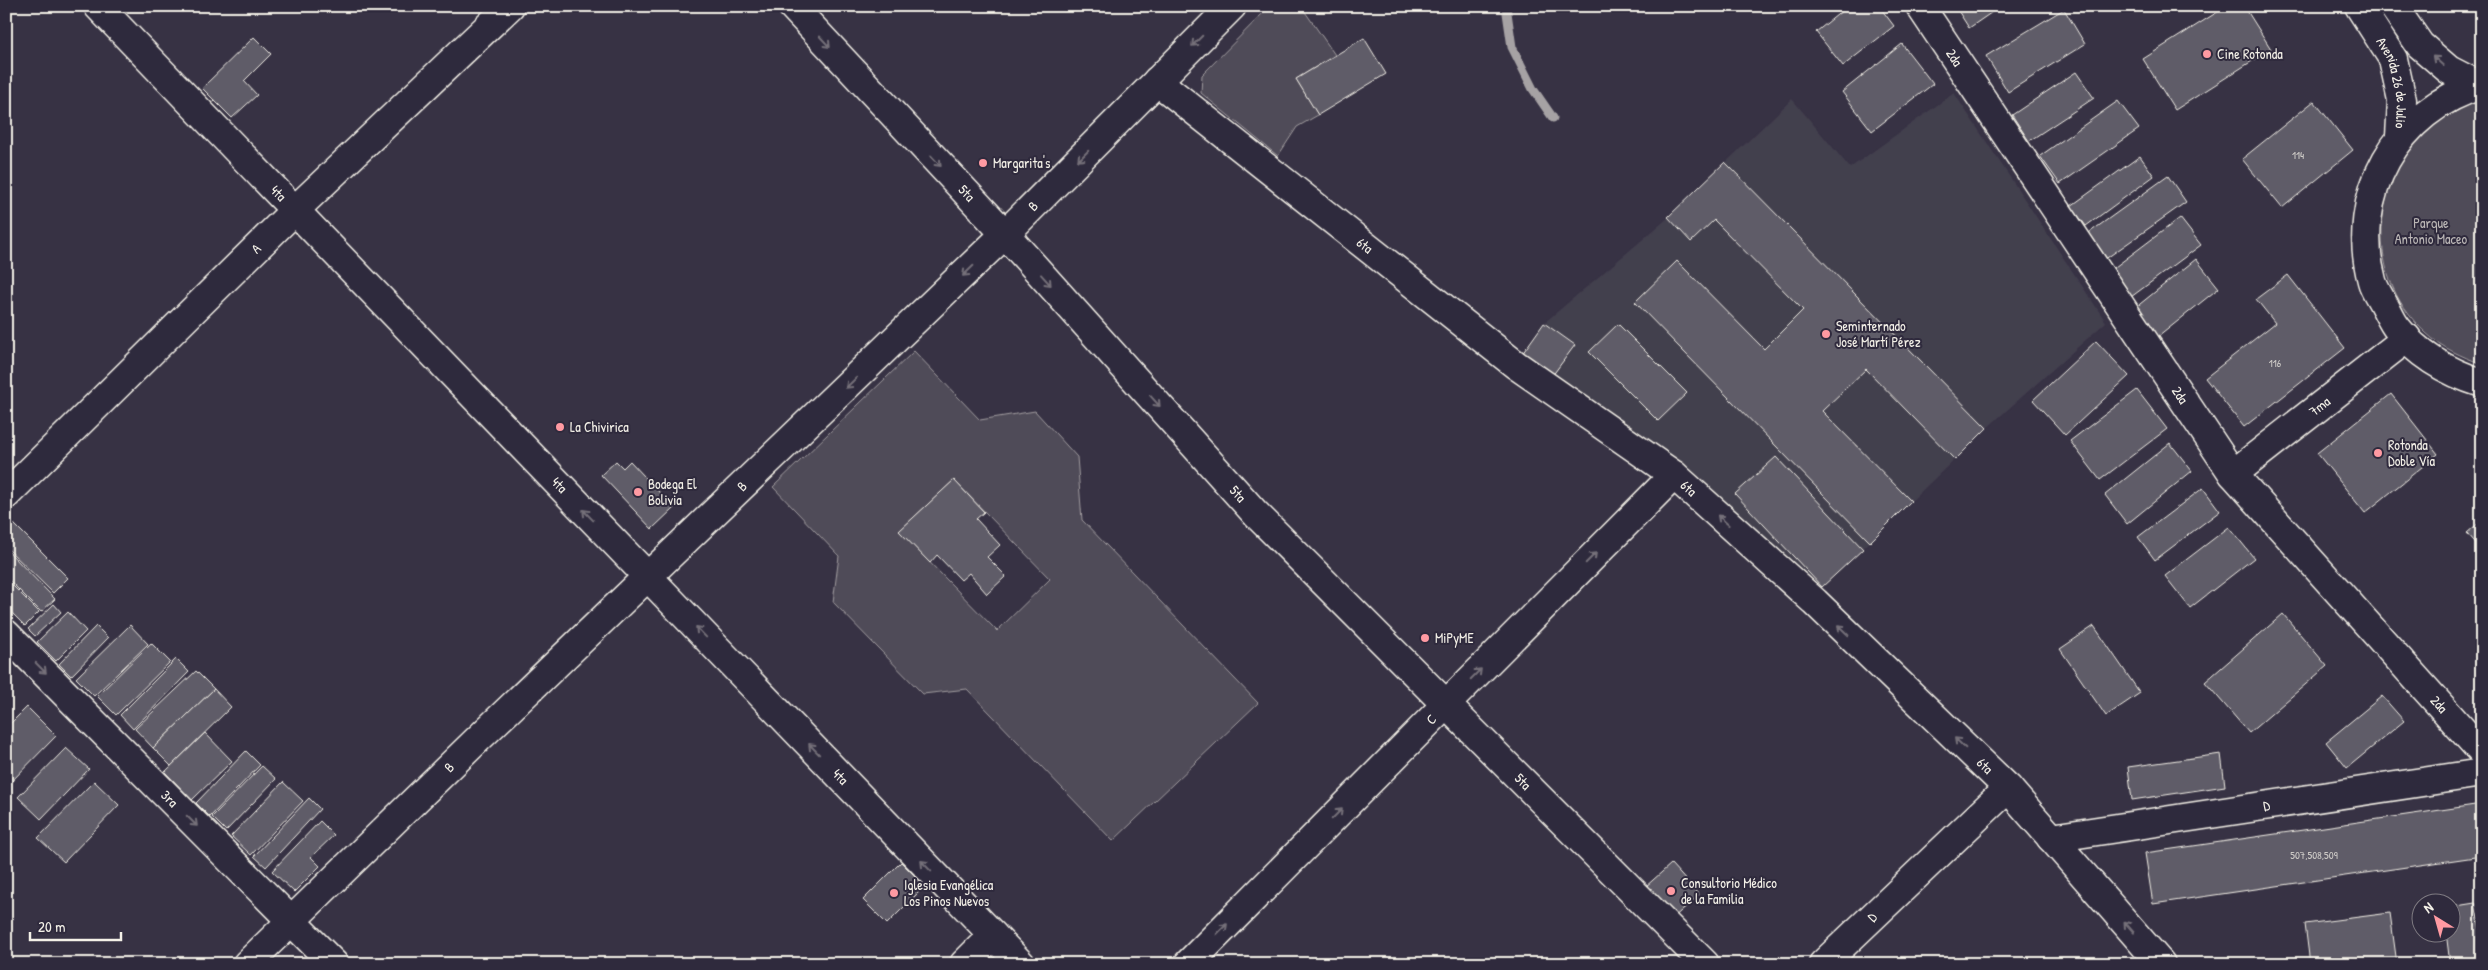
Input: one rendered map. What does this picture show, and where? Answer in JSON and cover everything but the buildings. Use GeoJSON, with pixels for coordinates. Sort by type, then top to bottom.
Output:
{"type":"FeatureCollection","features":[{"type":"Feature","properties":{"kind":"street","name":"4ta"},"geometry":{"type":"LineString","coordinates":[[98,6],[1021,964]]}},
{"type":"Feature","properties":{"kind":"street","name":"A"},"geometry":{"type":"LineString","coordinates":[[6,495],[295,210],[510,6]]}},
{"type":"Feature","properties":{"kind":"street","name":"5ta"},"geometry":{"type":"LineString","coordinates":[[792,6],[1005,234],[1256,514],[1705,964]]}},
{"type":"Feature","properties":{"kind":"street","name":"B"},"geometry":{"type":"LineString","coordinates":[[247,964],[477,740],[1005,234],[1232,6]]}},
{"type":"Feature","properties":{"kind":"street","name":"2da"},"geometry":{"type":"LineString","coordinates":[[1920,6],[2232,474],[2482,752]]}},
{"type":"Feature","properties":{"kind":"street","name":"Avenida 26 de Julio"},"geometry":{"type":"LineString","coordinates":[[2359,6],[2393,59],[2402,100],[2400,137]]}},
{"type":"Feature","properties":{"kind":"street"},"geometry":{"type":"LineString","coordinates":[[2393,6],[2420,45],[2449,70],[2481,85]]}},
{"type":"Feature","properties":{"kind":"street","name":"6ta"},"geometry":{"type":"LineString","coordinates":[[1157,81],[1516,365],[1674,475],[1815,602],[2008,788],[2161,964]]}},
{"type":"Feature","properties":{"kind":"street"},"geometry":{"type":"LineString","coordinates":[[2481,85],[2439,103],[2400,137],[2374,181],[2365,232],[2372,282],[2396,328],[2434,362],[2482,383]]}},
{"type":"Feature","properties":{"kind":"street","name":"7ma"},"geometry":{"type":"LineString","coordinates":[[2232,474],[2407,338]]}},
{"type":"Feature","properties":{"kind":"street","name":"C"},"geometry":{"type":"LineString","coordinates":[[1188,964],[1674,475]]}},
{"type":"Feature","properties":{"kind":"street","name":"3ra"},"geometry":{"type":"LineString","coordinates":[[6,634],[334,964]]}},
{"type":"Feature","properties":{"kind":"street","name":"D"},"geometry":{"type":"LineString","coordinates":[[2051,838],[2482,773]]}},
{"type":"Feature","properties":{"kind":"street","name":"D"},"geometry":{"type":"LineString","coordinates":[[1823,964],[2008,788]]}},
{"type":"Feature","properties":{"kind":"street"},"geometry":{"type":"LineString","coordinates":[[964,964],[993,935]]}},
{"type":"Feature","properties":{"kind":"shaded area","name":"Seminternado José Martí Pérez"},"geometry":{"type":"Polygon","coordinates":[[[1954,93],[2106,322],[1987,428],[1822,587],[1671,455],[1552,376],[1575,345],[1544,323],[1668,218],[1792,99],[1850,168],[1954,93]]]}},
{"type":"Feature","properties":{"kind":"green space"},"geometry":{"type":"Polygon","coordinates":[[[1270,6],[1301,6],[1335,55],[1296,79],[1318,115],[1297,127],[1278,156],[1201,93],[1202,75],[1270,6]]]}},
{"type":"Feature","properties":{"kind":"green space","name":"Parque Antonio Maceo"},"geometry":{"type":"Polygon","coordinates":[[[2482,98],[2482,364],[2459,355],[2439,343],[2426,333],[2405,308],[2390,281],[2383,251],[2382,220],[2389,190],[2401,161],[2420,136],[2448,112],[2482,98]]]}},
{"type":"Feature","properties":{"kind":"green space"},"geometry":{"type":"Polygon","coordinates":[[[914,351],[980,420],[1035,411],[1077,457],[1082,520],[1258,703],[1113,841],[967,689],[923,694],[833,602],[839,556],[773,487],[914,351]],[[954,480],[899,531],[997,631],[1050,579],[954,480]]]}},
{"type":"Feature","properties":{"kind":"waterway"},"geometry":{"type":"LineString","coordinates":[[1506,6],[1512,47],[1533,89],[1553,118]]}},
{"type":"Feature","properties":{"kind":"place","name":"Cine Rotonda"},"geometry":{"type":"Point","coordinates":[2207,54]}},
{"type":"Feature","properties":{"kind":"place","name":"Margarita's"},"geometry":{"type":"Point","coordinates":[983,163]}},
{"type":"Feature","properties":{"kind":"place","name":"Seminternado José Martí Pérez"},"geometry":{"type":"Point","coordinates":[1826,334]}},
{"type":"Feature","properties":{"kind":"place","name":"La Chivirica"},"geometry":{"type":"Point","coordinates":[560,427]}},
{"type":"Feature","properties":{"kind":"place","name":"Rotonda Doble Vía"},"geometry":{"type":"Point","coordinates":[2378,453]}},
{"type":"Feature","properties":{"kind":"place","name":"Bodega El Bolivia"},"geometry":{"type":"Point","coordinates":[638,492]}},
{"type":"Feature","properties":{"kind":"place","name":"MiPyME"},"geometry":{"type":"Point","coordinates":[1425,638]}},
{"type":"Feature","properties":{"kind":"place","name":"Consultorio Médico de la Familia"},"geometry":{"type":"Point","coordinates":[1671,891]}},
{"type":"Feature","properties":{"kind":"place","name":"Iglesia Evangélica Los Pinos Nuevos"},"geometry":{"type":"Point","coordinates":[894,893]}}]}
